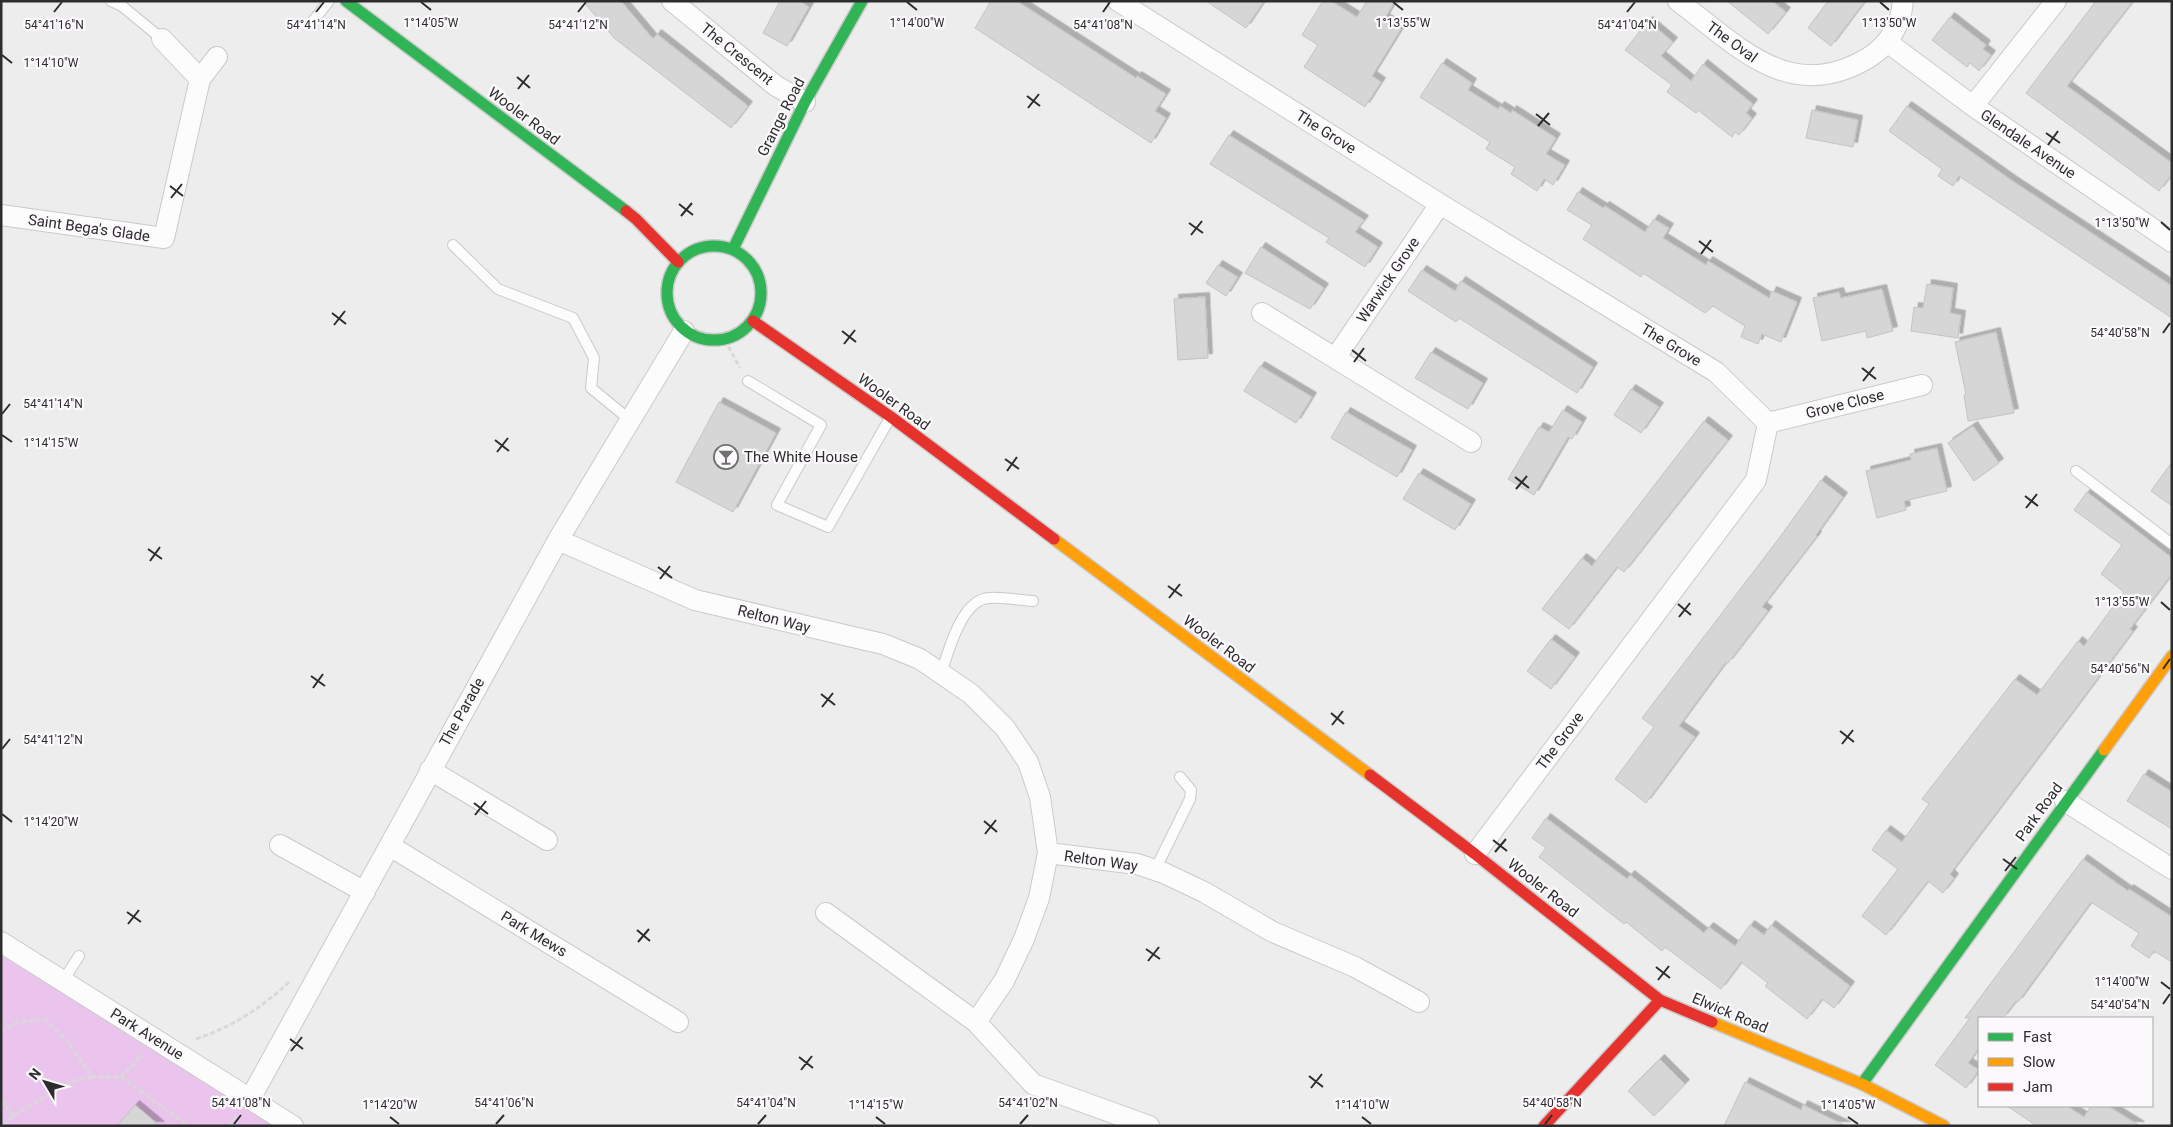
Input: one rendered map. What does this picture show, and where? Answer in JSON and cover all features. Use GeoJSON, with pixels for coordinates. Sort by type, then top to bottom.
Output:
{"type":"FeatureCollection","features":[{"type":"Feature","properties":{"kind":"street","name":"Wooler Road"},"geometry":{"type":"LineString","coordinates":[[346,1],[636,219],[678,262]]}},
{"type":"Feature","properties":{"kind":"street","name":"The Crescent"},"geometry":{"type":"LineString","coordinates":[[672,1],[776,86],[805,102]]}},
{"type":"Feature","properties":{"kind":"street","name":"Grange Road"},"geometry":{"type":"LineString","coordinates":[[733,249],[805,102],[862,1]]}},
{"type":"Feature","properties":{"kind":"street","name":"The Grove"},"geometry":{"type":"LineString","coordinates":[[1118,1],[1440,204],[1716,372],[1768,423],[1756,480],[1475,854]]}},
{"type":"Feature","properties":{"kind":"street","name":"The Oval"},"geometry":{"type":"LineString","coordinates":[[1678,1],[1752,58],[1769,67],[1794,74],[1827,75],[1853,66],[1875,54],[1887,42],[1898,24],[1902,1]]}},
{"type":"Feature","properties":{"kind":"street"},"geometry":{"type":"LineString","coordinates":[[1973,106],[2056,1]]}},
{"type":"Feature","properties":{"kind":"street"},"geometry":{"type":"LineString","coordinates":[[162,39],[200,79]]}},
{"type":"Feature","properties":{"kind":"street","name":"Glendale Avenue"},"geometry":{"type":"LineString","coordinates":[[1887,42],[1973,106],[2170,238]]}},
{"type":"Feature","properties":{"kind":"street","name":"Saint Bega's Glade"},"geometry":{"type":"LineString","coordinates":[[1,215],[164,238],[200,79],[217,57]]}},
{"type":"Feature","properties":{"kind":"street","name":"Warwick Grove"},"geometry":{"type":"LineString","coordinates":[[1336,357],[1440,204]]}},
{"type":"Feature","properties":{"kind":"street"},"geometry":{"type":"LineString","coordinates":[[712,246],[733,249],[751,263],[761,283],[762,300],[753,321],[741,333],[725,340],[701,340],[684,331],[673,318],[669,309],[666,292],[670,276],[678,262],[696,249],[712,246]]}},
{"type":"Feature","properties":{"kind":"street"},"geometry":{"type":"LineString","coordinates":[[1262,313],[1471,442]]}},
{"type":"Feature","properties":{"kind":"street","name":"Wooler Road"},"geometry":{"type":"LineString","coordinates":[[753,321],[891,417],[1475,854],[1660,1000]]}},
{"type":"Feature","properties":{"kind":"street","name":"The Parade"},"geometry":{"type":"LineString","coordinates":[[250,1099],[558,540],[684,331]]}},
{"type":"Feature","properties":{"kind":"street","name":"Grove Close"},"geometry":{"type":"LineString","coordinates":[[1768,423],[1922,385]]}},
{"type":"Feature","properties":{"kind":"street","name":"Relton Way"},"geometry":{"type":"LineString","coordinates":[[558,540],[695,600],[883,644],[920,659],[970,694],[1005,728],[1028,762],[1040,797],[1048,853],[1108,859],[1137,864],[1155,870],[1204,892],[1273,932],[1355,967],[1420,1002]]}},
{"type":"Feature","properties":{"kind":"street","name":"Park Road"},"geometry":{"type":"LineString","coordinates":[[1862,1084],[2065,801],[2172,656]]}},
{"type":"Feature","properties":{"kind":"street"},"geometry":{"type":"LineString","coordinates":[[430,770],[547,840]]}},
{"type":"Feature","properties":{"kind":"street"},"geometry":{"type":"LineString","coordinates":[[2065,801],[2172,869]]}},
{"type":"Feature","properties":{"kind":"street"},"geometry":{"type":"LineString","coordinates":[[280,845],[365,892]]}},
{"type":"Feature","properties":{"kind":"street","name":"Park Mews"},"geometry":{"type":"LineString","coordinates":[[390,846],[678,1022]]}},
{"type":"Feature","properties":{"kind":"street"},"geometry":{"type":"LineString","coordinates":[[976,1022],[1004,981],[1024,940],[1039,898],[1048,853]]}},
{"type":"Feature","properties":{"kind":"street"},"geometry":{"type":"LineString","coordinates":[[826,912],[976,1022],[1033,1084],[1149,1126]]}},
{"type":"Feature","properties":{"kind":"street","name":"Park Avenue"},"geometry":{"type":"LineString","coordinates":[[1,942],[293,1126]]}},
{"type":"Feature","properties":{"kind":"street"},"geometry":{"type":"LineString","coordinates":[[1544,1126],[1660,1000]]}},
{"type":"Feature","properties":{"kind":"street","name":"Elwick Road"},"geometry":{"type":"LineString","coordinates":[[1660,1000],[1862,1084],[1944,1126]]}},
{"type":"Feature","properties":{"kind":"lane"},"geometry":{"type":"LineString","coordinates":[[111,1],[122,6],[162,39]]}},
{"type":"Feature","properties":{"kind":"lane"},"geometry":{"type":"LineString","coordinates":[[313,21],[329,1]]}},
{"type":"Feature","properties":{"kind":"lane"},"geometry":{"type":"LineString","coordinates":[[453,245],[498,289],[573,318],[594,358],[591,388],[630,420]]}},
{"type":"Feature","properties":{"kind":"lane"},"geometry":{"type":"LineString","coordinates":[[748,381],[821,425],[777,505],[828,527],[891,417]]}},
{"type":"Feature","properties":{"kind":"lane"},"geometry":{"type":"LineString","coordinates":[[2076,472],[2172,544]]}},
{"type":"Feature","properties":{"kind":"lane"},"geometry":{"type":"LineString","coordinates":[[941,673],[960,623],[971,606],[988,598],[1033,601]]}},
{"type":"Feature","properties":{"kind":"lane"},"geometry":{"type":"LineString","coordinates":[[1155,870],[1190,799],[1191,790],[1180,777]]}},
{"type":"Feature","properties":{"kind":"lane"},"geometry":{"type":"LineString","coordinates":[[63,981],[80,956]]}},
{"type":"Feature","properties":{"kind":"path"},"geometry":{"type":"LineString","coordinates":[[725,340],[748,381]]}},
{"type":"Feature","properties":{"kind":"path"},"geometry":{"type":"LineString","coordinates":[[189,1036],[197,1039],[235,1023],[254,1011],[291,979]]}},
{"type":"Feature","properties":{"kind":"path"},"geometry":{"type":"LineString","coordinates":[[1,1032],[7,1027],[29,1020],[46,1020],[68,1042],[92,1077]]}},
{"type":"Feature","properties":{"kind":"path"},"geometry":{"type":"LineString","coordinates":[[121,1077],[143,1052]]}},
{"type":"Feature","properties":{"kind":"path"},"geometry":{"type":"LineString","coordinates":[[3,1126],[14,1115],[75,1080],[92,1077],[121,1077],[137,1091],[189,1126]]}},
{"type":"Feature","properties":{"kind":"path"},"geometry":{"type":"LineString","coordinates":[[1,1101],[14,1115]]}},
{"type":"Feature","properties":{"kind":"shaded area"},"geometry":{"type":"Polygon","coordinates":[[[1,955],[277,1126],[1,1126],[1,955]]]}},
{"type":"Feature","properties":{"kind":"building"},"geometry":{"type":"Polygon","coordinates":[[[583,1],[621,1],[653,39],[657,34],[748,106],[731,128],[614,38],[583,1]]]}},
{"type":"Feature","properties":{"kind":"building"},"geometry":{"type":"Polygon","coordinates":[[[780,1],[800,1],[809,7],[787,46],[763,33],[780,1]]]}},
{"type":"Feature","properties":{"kind":"building"},"geometry":{"type":"Polygon","coordinates":[[[991,1],[1017,1],[1136,78],[1137,76],[1166,94],[1155,111],[1166,118],[1151,143],[975,28],[991,1]]]}},
{"type":"Feature","properties":{"kind":"building"},"geometry":{"type":"Polygon","coordinates":[[[1206,1],[1264,1],[1246,28],[1206,1]]]}},
{"type":"Feature","properties":{"kind":"building"},"geometry":{"type":"Polygon","coordinates":[[[1323,1],[1331,1],[1357,17],[1367,1],[1395,1],[1385,18],[1401,29],[1372,76],[1381,82],[1365,107],[1304,67],[1318,45],[1302,35],[1323,1]]]}},
{"type":"Feature","properties":{"kind":"building"},"geometry":{"type":"Polygon","coordinates":[[[1727,1],[1772,1],[1786,12],[1768,34],[1727,1]]]}},
{"type":"Feature","properties":{"kind":"building"},"geometry":{"type":"Polygon","coordinates":[[[1828,1],[1865,1],[1831,46],[1808,28],[1828,1]]]}},
{"type":"Feature","properties":{"kind":"building"},"geometry":{"type":"Polygon","coordinates":[[[2096,1],[2133,1],[2067,86],[2172,163],[2172,174],[2159,191],[2026,93],[2096,1]]]}},
{"type":"Feature","properties":{"kind":"building"},"geometry":{"type":"Polygon","coordinates":[[[1950,17],[1986,45],[1983,49],[1991,55],[1979,71],[1970,63],[1967,67],[1932,40],[1950,17]]]}},
{"type":"Feature","properties":{"kind":"building"},"geometry":{"type":"Polygon","coordinates":[[[1648,21],[1673,42],[1661,56],[1691,81],[1703,64],[1753,104],[1746,113],[1752,118],[1739,135],[1735,132],[1732,137],[1698,110],[1696,113],[1667,92],[1672,85],[1625,50],[1648,21]]]}},
{"type":"Feature","properties":{"kind":"building"},"geometry":{"type":"Polygon","coordinates":[[[1442,63],[1472,83],[1468,90],[1498,109],[1500,106],[1511,113],[1512,110],[1556,138],[1546,154],[1565,165],[1553,185],[1544,179],[1537,191],[1511,174],[1515,167],[1486,149],[1490,142],[1420,97],[1442,63]]]}},
{"type":"Feature","properties":{"kind":"building"},"geometry":{"type":"Polygon","coordinates":[[[1907,106],[2011,180],[2172,286],[2172,318],[1959,176],[1953,186],[1938,176],[1942,169],[1889,131],[1907,106]]]}},
{"type":"Feature","properties":{"kind":"building"},"geometry":{"type":"Polygon","coordinates":[[[1812,110],[1858,120],[1853,147],[1806,138],[1812,110]]]}},
{"type":"Feature","properties":{"kind":"building"},"geometry":{"type":"Polygon","coordinates":[[[1229,135],[1364,220],[1355,232],[1378,247],[1365,267],[1326,242],[1329,238],[1210,164],[1229,135]]]}},
{"type":"Feature","properties":{"kind":"building"},"geometry":{"type":"Polygon","coordinates":[[[1578,192],[1603,208],[1605,206],[1645,232],[1654,219],[1669,228],[1663,238],[1706,265],[1708,261],[1769,298],[1772,291],[1797,302],[1781,342],[1762,334],[1758,344],[1741,337],[1745,326],[1713,306],[1705,313],[1643,273],[1641,277],[1583,239],[1592,225],[1567,210],[1578,192]]]}},
{"type":"Feature","properties":{"kind":"building"},"geometry":{"type":"Polygon","coordinates":[[[1261,247],[1324,288],[1310,309],[1245,273],[1261,247]]]}},
{"type":"Feature","properties":{"kind":"building"},"geometry":{"type":"Polygon","coordinates":[[[1218,265],[1238,277],[1226,296],[1206,283],[1218,265]]]}},
{"type":"Feature","properties":{"kind":"building"},"geometry":{"type":"Polygon","coordinates":[[[1422,270],[1455,291],[1461,281],[1593,367],[1577,393],[1459,318],[1456,322],[1408,291],[1422,270]]]}},
{"type":"Feature","properties":{"kind":"building"},"geometry":{"type":"Polygon","coordinates":[[[1927,284],[1953,288],[1950,313],[1961,315],[1958,338],[1911,331],[1914,307],[1923,308],[1927,284]]]}},
{"type":"Feature","properties":{"kind":"building"},"geometry":{"type":"Polygon","coordinates":[[[1882,289],[1893,331],[1867,338],[1866,331],[1822,341],[1813,298],[1839,292],[1841,298],[1882,289]]]}},
{"type":"Feature","properties":{"kind":"building"},"geometry":{"type":"Polygon","coordinates":[[[1205,297],[1208,358],[1178,360],[1174,299],[1205,297]]]}},
{"type":"Feature","properties":{"kind":"building"},"geometry":{"type":"Polygon","coordinates":[[[1996,332],[2014,413],[1968,421],[1964,395],[1966,394],[1955,342],[1996,332]]]}},
{"type":"Feature","properties":{"kind":"building"},"geometry":{"type":"Polygon","coordinates":[[[1431,352],[1483,383],[1468,409],[1415,378],[1431,352]]]}},
{"type":"Feature","properties":{"kind":"building"},"geometry":{"type":"Polygon","coordinates":[[[1260,366],[1312,397],[1296,423],[1244,391],[1260,366]]]}},
{"type":"Feature","properties":{"kind":"building"},"geometry":{"type":"Polygon","coordinates":[[[1631,389],[1659,407],[1641,433],[1614,415],[1631,389]]]}},
{"type":"Feature","properties":{"kind":"building","name":"The White House"},"geometry":{"type":"Polygon","coordinates":[[[719,402],[776,433],[733,512],[676,482],[719,402]]]}},
{"type":"Feature","properties":{"kind":"building"},"geometry":{"type":"Polygon","coordinates":[[[1563,410],[1582,422],[1572,439],[1568,437],[1534,495],[1508,479],[1539,427],[1549,432],[1563,410]]]}},
{"type":"Feature","properties":{"kind":"building"},"geometry":{"type":"Polygon","coordinates":[[[1346,412],[1412,450],[1397,477],[1331,438],[1346,412]]]}},
{"type":"Feature","properties":{"kind":"building"},"geometry":{"type":"Polygon","coordinates":[[[1704,421],[1728,440],[1624,572],[1617,567],[1569,629],[1542,609],[1582,558],[1592,566],[1704,421]]]}},
{"type":"Feature","properties":{"kind":"building"},"geometry":{"type":"Polygon","coordinates":[[[1973,426],[1999,463],[1974,481],[1948,443],[1973,426]]]}},
{"type":"Feature","properties":{"kind":"building"},"geometry":{"type":"Polygon","coordinates":[[[1937,448],[1947,491],[1904,501],[1906,510],[1877,518],[1866,471],[1911,460],[1910,454],[1937,448]]]}},
{"type":"Feature","properties":{"kind":"building"},"geometry":{"type":"Polygon","coordinates":[[[2172,462],[2172,506],[2151,491],[2172,462]]]}},
{"type":"Feature","properties":{"kind":"building"},"geometry":{"type":"Polygon","coordinates":[[[1419,473],[1471,504],[1455,530],[1403,499],[1419,473]]]}},
{"type":"Feature","properties":{"kind":"building"},"geometry":{"type":"Polygon","coordinates":[[[1821,480],[1843,497],[1817,536],[1762,607],[1768,611],[1728,663],[1726,662],[1679,726],[1695,737],[1646,803],[1615,779],[1654,727],[1642,718],[1821,480]]]}},
{"type":"Feature","properties":{"kind":"building"},"geometry":{"type":"Polygon","coordinates":[[[2087,492],[2172,558],[2172,574],[2130,629],[2133,631],[1950,874],[1954,878],[1943,893],[1928,881],[1886,935],[1862,916],[1898,869],[1872,850],[1886,830],[1902,842],[1929,804],[1922,799],[2015,679],[2037,695],[2078,641],[2084,646],[2124,592],[2101,574],[2122,545],[2074,510],[2087,492]]]}},
{"type":"Feature","properties":{"kind":"building"},"geometry":{"type":"Polygon","coordinates":[[[1551,639],[1575,657],[1551,689],[1527,671],[1551,639]]]}},
{"type":"Feature","properties":{"kind":"building"},"geometry":{"type":"Polygon","coordinates":[[[2144,774],[2172,792],[2172,829],[2127,801],[2144,774]]]}},
{"type":"Feature","properties":{"kind":"building"},"geometry":{"type":"Polygon","coordinates":[[[1546,818],[1627,879],[1630,875],[1704,933],[1709,927],[1735,946],[1750,925],[1764,935],[1771,925],[1850,986],[1834,1008],[1822,999],[1807,1019],[1765,986],[1768,983],[1741,962],[1721,989],[1665,947],[1662,951],[1626,922],[1624,924],[1539,857],[1546,848],[1532,838],[1546,818]]]}},
{"type":"Feature","properties":{"kind":"building"},"geometry":{"type":"Polygon","coordinates":[[[2083,859],[2128,891],[2129,889],[2172,917],[2172,962],[2154,951],[2149,958],[2131,946],[2139,933],[2091,902],[2018,1002],[2016,1001],[2004,1017],[1978,1017],[1978,1049],[1968,1063],[1978,1069],[1978,1071],[1966,1088],[1935,1065],[1970,1018],[1965,1018],[2083,859]]]}},
{"type":"Feature","properties":{"kind":"building"},"geometry":{"type":"Polygon","coordinates":[[[1660,1059],[1685,1084],[1654,1116],[1628,1091],[1660,1059]]]}},
{"type":"Feature","properties":{"kind":"building"},"geometry":{"type":"Polygon","coordinates":[[[1745,1082],[1801,1110],[1803,1105],[1846,1126],[1724,1126],[1745,1082]]]}},
{"type":"Feature","properties":{"kind":"building"},"geometry":{"type":"Polygon","coordinates":[[[135,1105],[160,1126],[117,1126],[135,1105]]]}},
{"type":"Feature","properties":{"kind":"building"},"geometry":{"type":"Polygon","coordinates":[[[2008,1107],[2069,1107],[2084,1117],[2090,1107],[2110,1107],[2140,1126],[2037,1126],[2008,1107]]]}},
{"type":"Feature","properties":{"kind":"traffic: fast"},"geometry":{"type":"LineString","coordinates":[[346,1],[626,211]]}},
{"type":"Feature","properties":{"kind":"traffic: fast"},"geometry":{"type":"LineString","coordinates":[[733,249],[805,102],[862,1]]}},
{"type":"Feature","properties":{"kind":"traffic: fast"},"geometry":{"type":"LineString","coordinates":[[714,246],[732,249],[747,260],[758,275],[761,293],[758,311],[747,326],[732,337],[714,340],[696,337],[681,326],[670,311],[667,293],[670,275],[681,260],[696,249],[714,246]]}},
{"type":"Feature","properties":{"kind":"traffic: fast"},"geometry":{"type":"LineString","coordinates":[[1862,1084],[2104,750]]}},
{"type":"Feature","properties":{"kind":"traffic: slow"},"geometry":{"type":"LineString","coordinates":[[1054,539],[1370,775]]}},
{"type":"Feature","properties":{"kind":"traffic: slow"},"geometry":{"type":"LineString","coordinates":[[2104,750],[2172,656]]}},
{"type":"Feature","properties":{"kind":"traffic: slow"},"geometry":{"type":"LineString","coordinates":[[1712,1022],[1862,1084],[1944,1126]]}},
{"type":"Feature","properties":{"kind":"traffic: jam"},"geometry":{"type":"LineString","coordinates":[[626,211],[678,262]]}},
{"type":"Feature","properties":{"kind":"traffic: jam"},"geometry":{"type":"LineString","coordinates":[[753,321],[891,417],[1054,539]]}},
{"type":"Feature","properties":{"kind":"traffic: jam"},"geometry":{"type":"LineString","coordinates":[[1370,775],[1475,854],[1660,1000],[1712,1022]]}},
{"type":"Feature","properties":{"kind":"traffic: jam"},"geometry":{"type":"LineString","coordinates":[[1544,1126],[1660,1000]]}},
{"type":"Feature","properties":{"kind":"place","name":"The White House"},"geometry":{"type":"Point","coordinates":[726,457]}}]}
